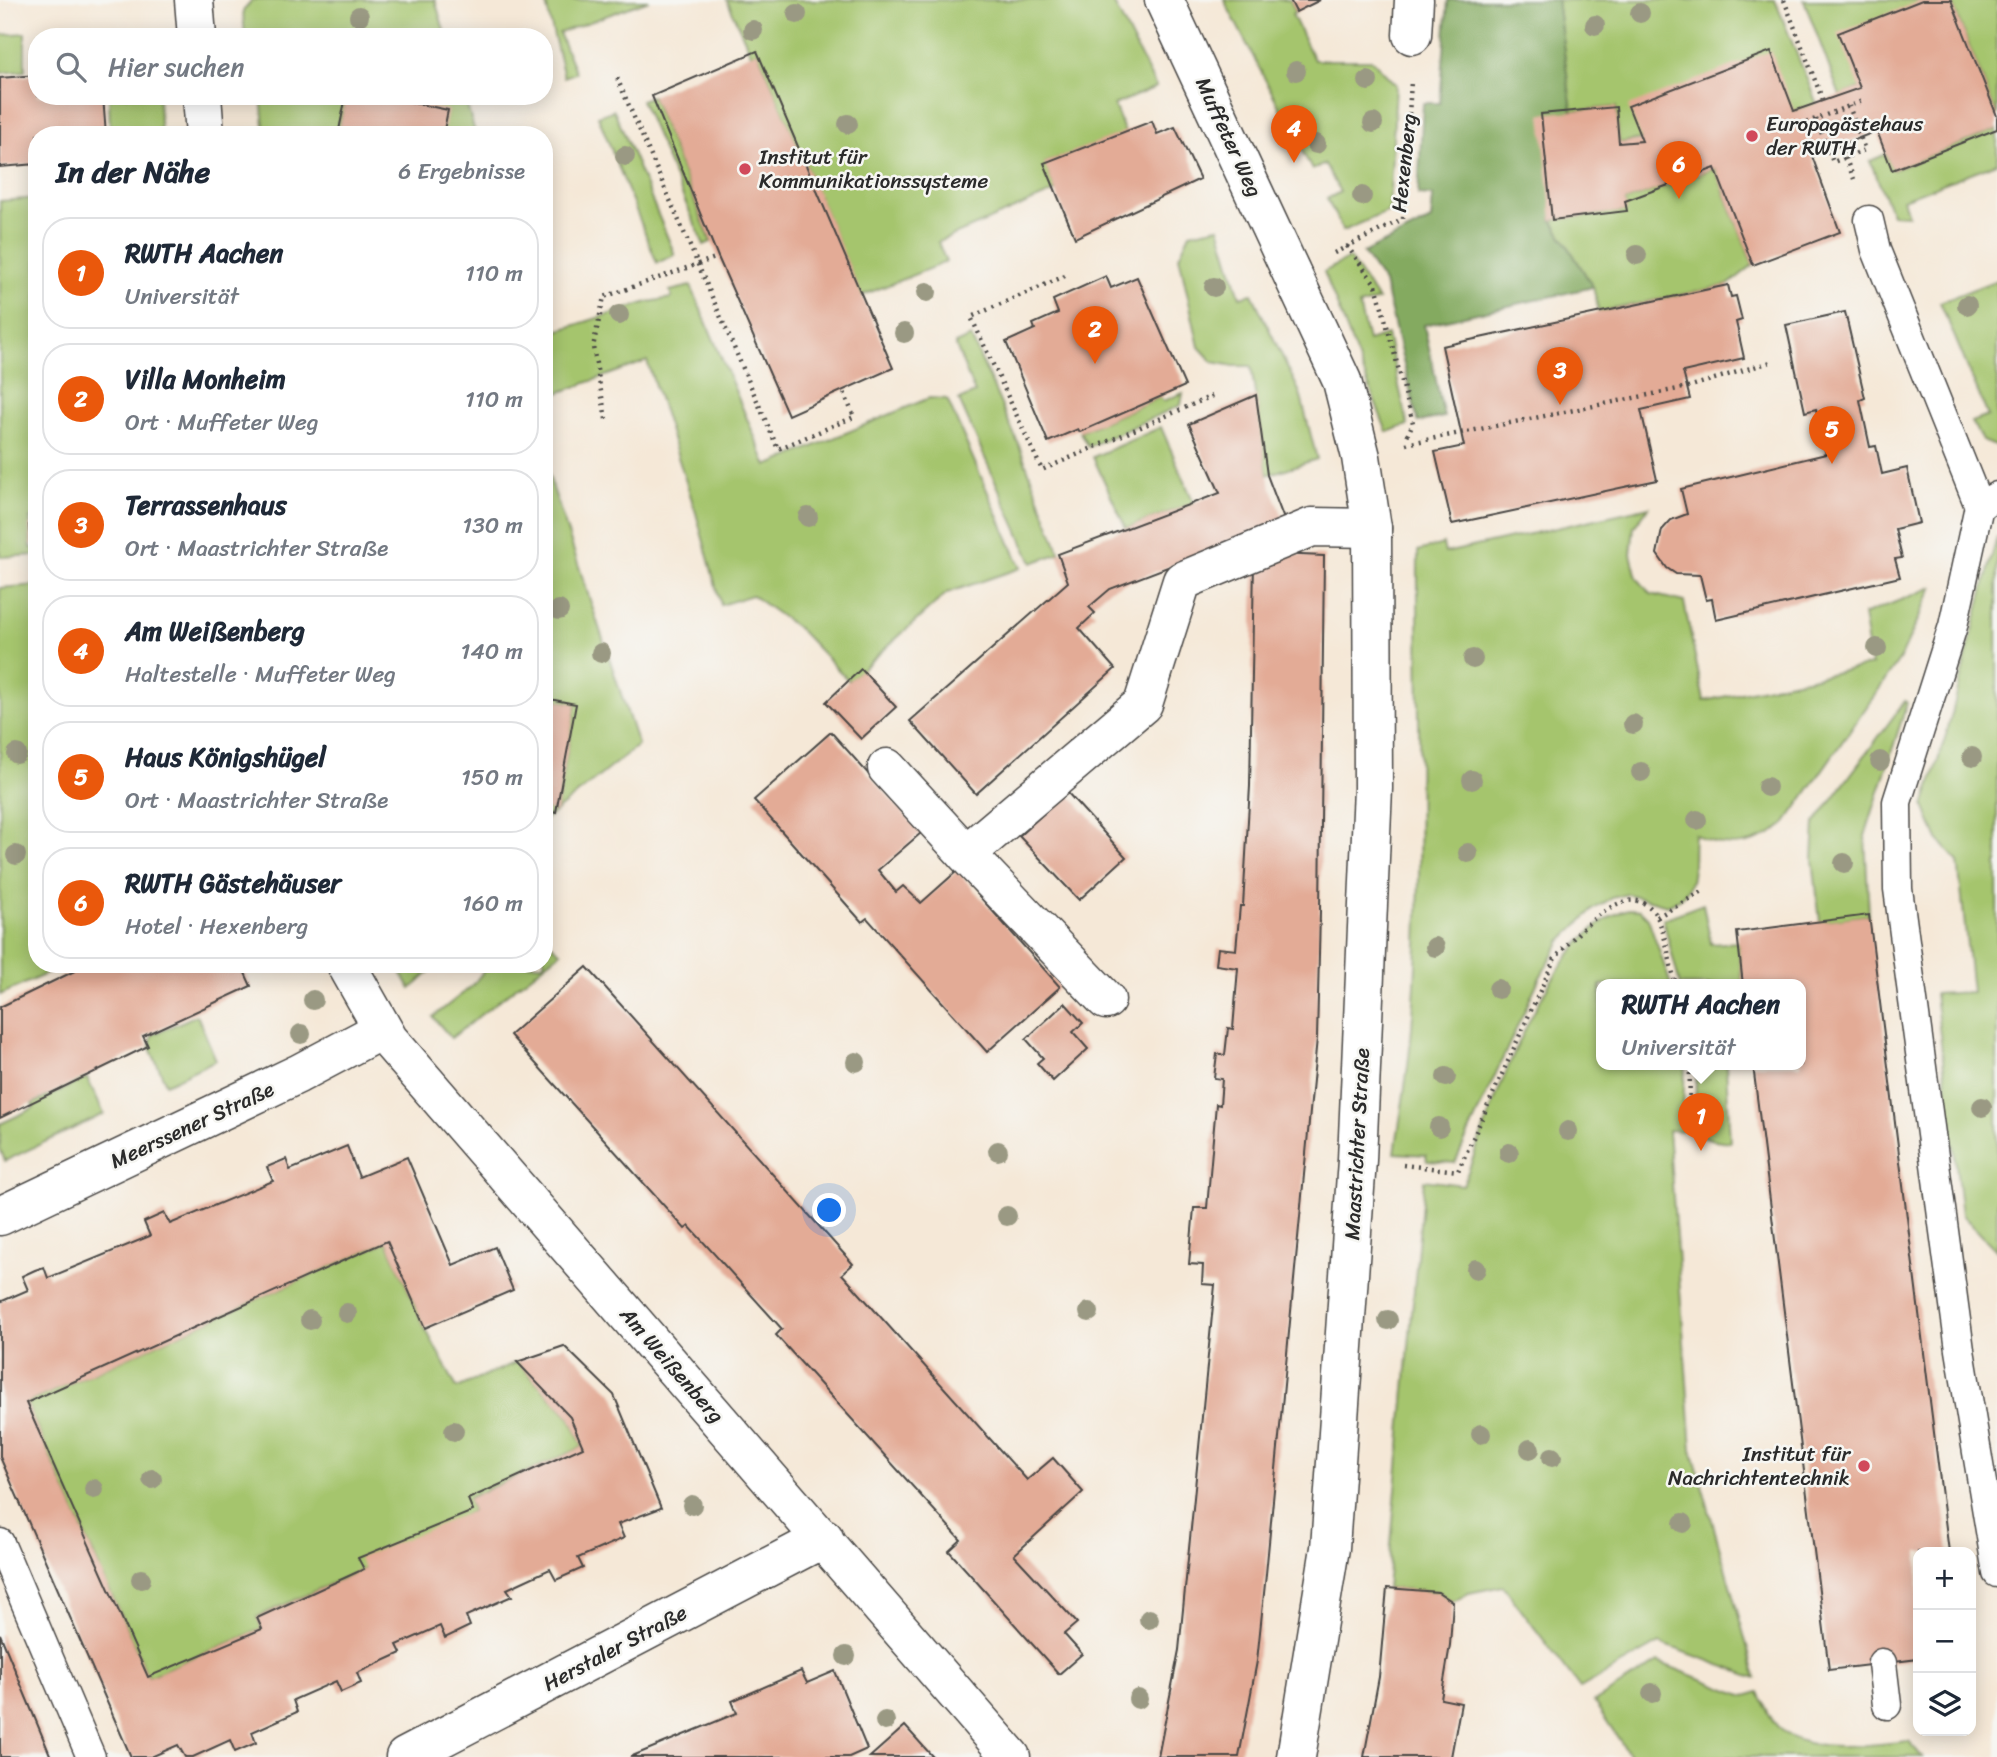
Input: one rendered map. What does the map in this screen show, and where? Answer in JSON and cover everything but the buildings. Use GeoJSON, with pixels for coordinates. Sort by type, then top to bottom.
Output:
{"type":"FeatureCollection","features":[{"type":"Feature","properties":{"kind":"street"},"geometry":{"type":"LineString","coordinates":[[194,0],[196,28]]}},
{"type":"Feature","properties":{"kind":"street","name":"Muffeter Weg"},"geometry":{"type":"LineString","coordinates":[[1164,0],[1293,274]]}},
{"type":"Feature","properties":{"kind":"street"},"geometry":{"type":"LineString","coordinates":[[203,105],[204,126]]}},
{"type":"Feature","properties":{"kind":"street","name":"Maastrichter Straße"},"geometry":{"type":"LineString","coordinates":[[1293,274],[1342,382],[1361,457],[1372,528],[1373,788],[1357,1160],[1329,1548],[1296,1757]]}},
{"type":"Feature","properties":{"kind":"street"},"geometry":{"type":"LineString","coordinates":[[966,854],[1143,704],[1182,581],[1312,527],[1372,528]]}},
{"type":"Feature","properties":{"kind":"street"},"geometry":{"type":"LineString","coordinates":[[887,768],[1106,1000]]}},
{"type":"Feature","properties":{"kind":"street","name":"Am Weißenberg"},"geometry":{"type":"LineString","coordinates":[[351,973],[381,1030],[824,1538],[1011,1757]]}},
{"type":"Feature","properties":{"kind":"street","name":"Meerssener Straße"},"geometry":{"type":"LineString","coordinates":[[0,1216],[298,1074],[381,1030]]}},
{"type":"Feature","properties":{"kind":"street","name":"Herstaler Straße"},"geometry":{"type":"LineString","coordinates":[[405,1757],[824,1538]]}},
{"type":"Feature","properties":{"kind":"lane"},"geometry":{"type":"LineString","coordinates":[[1869,220],[1876,250],[1988,501],[1953,626],[1897,802],[1897,814],[1902,915],[1960,1350],[1997,1573]]}},
{"type":"Feature","properties":{"kind":"lane"},"geometry":{"type":"LineString","coordinates":[[0,1543],[91,1757]]}},
{"type":"Feature","properties":{"kind":"lane"},"geometry":{"type":"LineString","coordinates":[[1882,1663],[1887,1705]]}},
{"type":"Feature","properties":{"kind":"path"},"geometry":{"type":"LineString","coordinates":[[1784,0],[1823,101]]}},
{"type":"Feature","properties":{"kind":"path"},"geometry":{"type":"LineString","coordinates":[[617,78],[778,449],[854,417],[843,390]]}},
{"type":"Feature","properties":{"kind":"path"},"geometry":{"type":"LineString","coordinates":[[1800,125],[1865,100]]}},
{"type":"Feature","properties":{"kind":"path","name":"Hexenberg"},"geometry":{"type":"LineString","coordinates":[[1357,240],[1403,219],[1410,102]]}},
{"type":"Feature","properties":{"kind":"path"},"geometry":{"type":"LineString","coordinates":[[1816,119],[1833,162],[1865,150],[1849,106]]}},
{"type":"Feature","properties":{"kind":"path"},"geometry":{"type":"LineString","coordinates":[[606,419],[593,347],[604,297],[718,257]]}},
{"type":"Feature","properties":{"kind":"path"},"geometry":{"type":"LineString","coordinates":[[1065,276],[971,317],[1042,470],[1212,396]]}},
{"type":"Feature","properties":{"kind":"path"},"geometry":{"type":"LineString","coordinates":[[1403,444],[1688,387],[1774,361]]}},
{"type":"Feature","properties":{"kind":"path"},"geometry":{"type":"LineString","coordinates":[[1657,917],[1703,891]]}},
{"type":"Feature","properties":{"kind":"path"},"geometry":{"type":"LineString","coordinates":[[1357,1160],[1458,1171],[1554,960],[1575,934],[1598,913],[1626,901],[1647,905],[1657,917],[1674,979]]}},
{"type":"Feature","properties":{"kind":"path"},"geometry":{"type":"LineString","coordinates":[[1689,1131],[1690,1070]]}},
{"type":"Feature","properties":{"kind":"green space"},"geometry":{"type":"Polygon","coordinates":[[[252,0],[435,0],[443,28],[244,28],[243,11],[252,0]]]}},
{"type":"Feature","properties":{"kind":"green space"},"geometry":{"type":"Polygon","coordinates":[[[545,0],[649,0],[559,33],[576,73],[564,77],[545,0]]]}},
{"type":"Feature","properties":{"kind":"green space"},"geometry":{"type":"Polygon","coordinates":[[[727,0],[1112,0],[1156,87],[1114,105],[1125,133],[1045,163],[1056,191],[938,242],[946,262],[861,296],[757,51],[751,54],[727,0]]]}},
{"type":"Feature","properties":{"kind":"green space"},"geometry":{"type":"Polygon","coordinates":[[[1224,0],[1290,0],[1296,12],[1292,14],[1314,60],[1372,60],[1396,85],[1389,211],[1343,231],[1327,199],[1340,192],[1325,164],[1312,170],[1224,0]]]}},
{"type":"Feature","properties":{"kind":"green space"},"geometry":{"type":"Polygon","coordinates":[[[1448,0],[1557,0],[1572,111],[1552,220],[1593,287],[1424,325],[1444,417],[1418,422],[1384,283],[1363,253],[1431,220],[1433,196],[1418,195],[1423,103],[1440,103],[1448,0]]]}},
{"type":"Feature","properties":{"kind":"green space"},"geometry":{"type":"Polygon","coordinates":[[[1557,0],[1775,0],[1817,104],[1794,111],[1619,143],[1616,107],[1572,111],[1557,0]]]}},
{"type":"Feature","properties":{"kind":"green space"},"geometry":{"type":"Polygon","coordinates":[[[1804,0],[1922,0],[1860,88],[1840,96],[1804,0]]]}},
{"type":"Feature","properties":{"kind":"green space"},"geometry":{"type":"Polygon","coordinates":[[[1951,0],[1997,0],[1997,116],[1951,0]]]}},
{"type":"Feature","properties":{"kind":"green space"},"geometry":{"type":"Polygon","coordinates":[[[25,33],[25,71],[0,73],[0,35],[25,33]]]}},
{"type":"Feature","properties":{"kind":"green space"},"geometry":{"type":"Polygon","coordinates":[[[652,96],[711,242],[704,245],[641,100],[652,96]]]}},
{"type":"Feature","properties":{"kind":"green space"},"geometry":{"type":"Polygon","coordinates":[[[109,105],[159,105],[160,126],[110,126],[109,105]]]}},
{"type":"Feature","properties":{"kind":"green space"},"geometry":{"type":"Polygon","coordinates":[[[262,105],[344,105],[340,126],[264,126],[262,105]]]}},
{"type":"Feature","properties":{"kind":"green space"},"geometry":{"type":"Polygon","coordinates":[[[395,105],[467,105],[473,126],[429,126],[395,105]]]}},
{"type":"Feature","properties":{"kind":"green space"},"geometry":{"type":"Polygon","coordinates":[[[614,110],[675,255],[657,263],[598,116],[614,110]]]}},
{"type":"Feature","properties":{"kind":"green space"},"geometry":{"type":"Polygon","coordinates":[[[1997,129],[1997,163],[1903,199],[1908,215],[1892,214],[1870,161],[1886,154],[1893,170],[1997,129]]]}},
{"type":"Feature","properties":{"kind":"green space"},"geometry":{"type":"Polygon","coordinates":[[[1715,168],[1753,265],[1728,285],[1599,312],[1593,287],[1552,220],[1626,211],[1625,201],[1715,168]]]}},
{"type":"Feature","properties":{"kind":"green space"},"geometry":{"type":"Polygon","coordinates":[[[28,199],[28,555],[0,557],[0,201],[28,199]]]}},
{"type":"Feature","properties":{"kind":"green space"},"geometry":{"type":"Polygon","coordinates":[[[1219,227],[1240,297],[1252,294],[1300,393],[1317,459],[1267,475],[1251,366],[1213,362],[1199,347],[1179,256],[1190,233],[1219,227]]]}},
{"type":"Feature","properties":{"kind":"green space"},"geometry":{"type":"Polygon","coordinates":[[[1349,258],[1378,300],[1359,306],[1368,341],[1387,335],[1408,425],[1387,432],[1324,272],[1349,258]]]}},
{"type":"Feature","properties":{"kind":"green space"},"geometry":{"type":"Polygon","coordinates":[[[1997,280],[1997,447],[1982,441],[1972,422],[1988,416],[1940,302],[1997,280]]]}},
{"type":"Feature","properties":{"kind":"green space"},"geometry":{"type":"Polygon","coordinates":[[[691,286],[767,466],[929,398],[947,399],[1021,568],[947,593],[849,681],[799,629],[752,595],[721,605],[696,513],[647,361],[553,395],[553,332],[648,302],[672,298],[670,291],[691,286]]]}},
{"type":"Feature","properties":{"kind":"green space"},"geometry":{"type":"Polygon","coordinates":[[[971,337],[1018,443],[1060,553],[1032,563],[959,400],[975,393],[955,344],[971,337]]]}},
{"type":"Feature","properties":{"kind":"green space"},"geometry":{"type":"Polygon","coordinates":[[[1183,393],[1181,405],[1088,447],[1080,432],[1160,397],[1163,401],[1183,393]]]}},
{"type":"Feature","properties":{"kind":"green space"},"geometry":{"type":"Polygon","coordinates":[[[1161,427],[1194,503],[1126,528],[1093,457],[1161,427]]]}},
{"type":"Feature","properties":{"kind":"green space"},"geometry":{"type":"Polygon","coordinates":[[[553,488],[638,745],[553,814],[553,810],[556,811],[576,704],[553,700],[553,488]]]}},
{"type":"Feature","properties":{"kind":"green space"},"geometry":{"type":"Polygon","coordinates":[[[1649,507],[1634,527],[1631,554],[1637,578],[1651,594],[1684,602],[1704,701],[1871,665],[1863,615],[1933,587],[1900,659],[1784,825],[1762,838],[1740,844],[1717,843],[1694,834],[1690,885],[1678,900],[1667,905],[1628,894],[1612,898],[1594,909],[1561,941],[1539,979],[1455,1163],[1427,1161],[1426,1155],[1395,1153],[1411,1043],[1416,967],[1420,789],[1418,551],[1443,544],[1445,553],[1649,507]]]}},
{"type":"Feature","properties":{"kind":"green space"},"geometry":{"type":"Polygon","coordinates":[[[1997,536],[1997,1251],[1962,1215],[1935,994],[1972,992],[1958,862],[1937,838],[1924,806],[1949,725],[1997,536]]]}},
{"type":"Feature","properties":{"kind":"green space"},"geometry":{"type":"Polygon","coordinates":[[[28,586],[28,973],[48,973],[0,995],[0,588],[28,586]]]}},
{"type":"Feature","properties":{"kind":"green space"},"geometry":{"type":"Polygon","coordinates":[[[1905,701],[1907,703],[1865,836],[1869,915],[1820,922],[1813,859],[1815,823],[1905,701]]]}},
{"type":"Feature","properties":{"kind":"green space"},"geometry":{"type":"Polygon","coordinates":[[[1703,904],[1711,944],[1738,942],[1742,979],[1678,979],[1663,919],[1703,904]]]}},
{"type":"Feature","properties":{"kind":"green space"},"geometry":{"type":"Polygon","coordinates":[[[1629,909],[1640,910],[1648,918],[1669,979],[1596,979],[1596,1070],[1685,1070],[1682,1131],[1668,1130],[1692,1449],[1756,1678],[1660,1643],[1580,1688],[1503,1586],[1469,1593],[1453,1602],[1438,1592],[1387,1588],[1424,1180],[1463,1185],[1526,1027],[1548,986],[1573,951],[1600,924],[1629,909]]]}},
{"type":"Feature","properties":{"kind":"green space"},"geometry":{"type":"Polygon","coordinates":[[[553,945],[561,952],[553,958],[553,945]]]}},
{"type":"Feature","properties":{"kind":"green space"},"geometry":{"type":"Polygon","coordinates":[[[401,973],[428,973],[411,989],[401,973]]]}},
{"type":"Feature","properties":{"kind":"green space"},"geometry":{"type":"Polygon","coordinates":[[[482,973],[534,973],[451,1038],[433,1017],[472,986],[482,973]]]}},
{"type":"Feature","properties":{"kind":"green space"},"geometry":{"type":"Polygon","coordinates":[[[197,1015],[216,1060],[166,1084],[150,1048],[152,1035],[197,1015]]]}},
{"type":"Feature","properties":{"kind":"green space"},"geometry":{"type":"Polygon","coordinates":[[[1697,1070],[1726,1070],[1730,1142],[1705,1137],[1694,1127],[1697,1070]]]}},
{"type":"Feature","properties":{"kind":"green space"},"geometry":{"type":"Polygon","coordinates":[[[87,1078],[104,1114],[5,1161],[0,1148],[0,1124],[34,1108],[32,1104],[87,1078]]]}},
{"type":"Feature","properties":{"kind":"green space"},"geometry":{"type":"Polygon","coordinates":[[[387,1241],[425,1328],[457,1388],[517,1362],[570,1417],[583,1447],[468,1498],[473,1511],[364,1569],[257,1617],[262,1629],[148,1677],[26,1403],[387,1241]]]}},
{"type":"Feature","properties":{"kind":"green space"},"geometry":{"type":"Polygon","coordinates":[[[1658,1662],[1745,1696],[1759,1692],[1774,1722],[1793,1738],[1808,1743],[1842,1746],[1909,1741],[1922,1757],[1631,1757],[1594,1702],[1658,1662]]]}},
{"type":"Feature","properties":{"kind":"place","name":"Europagästehaus der RWTH"},"geometry":{"type":"Point","coordinates":[1752,136]}},
{"type":"Feature","properties":{"kind":"place","name":"Am Weißenberg"},"geometry":{"type":"Point","coordinates":[1294,163]}},
{"type":"Feature","properties":{"kind":"place","name":"Institut für Kommunikationssysteme"},"geometry":{"type":"Point","coordinates":[745,169]}},
{"type":"Feature","properties":{"kind":"place","name":"RWTH Gästehäuser"},"geometry":{"type":"Point","coordinates":[1679,199]}},
{"type":"Feature","properties":{"kind":"place","name":"Villa Monheim"},"geometry":{"type":"Point","coordinates":[1095,364]}},
{"type":"Feature","properties":{"kind":"place","name":"Terrassenhaus"},"geometry":{"type":"Point","coordinates":[1560,405]}},
{"type":"Feature","properties":{"kind":"place","name":"Haus Königshügel"},"geometry":{"type":"Point","coordinates":[1832,464]}},
{"type":"Feature","properties":{"kind":"place","name":"RWTH Aachen"},"geometry":{"type":"Point","coordinates":[1701,1151]}},
{"type":"Feature","properties":{"kind":"place","name":"Institut für Nachrichtentechnik"},"geometry":{"type":"Point","coordinates":[1864,1466]}}]}
